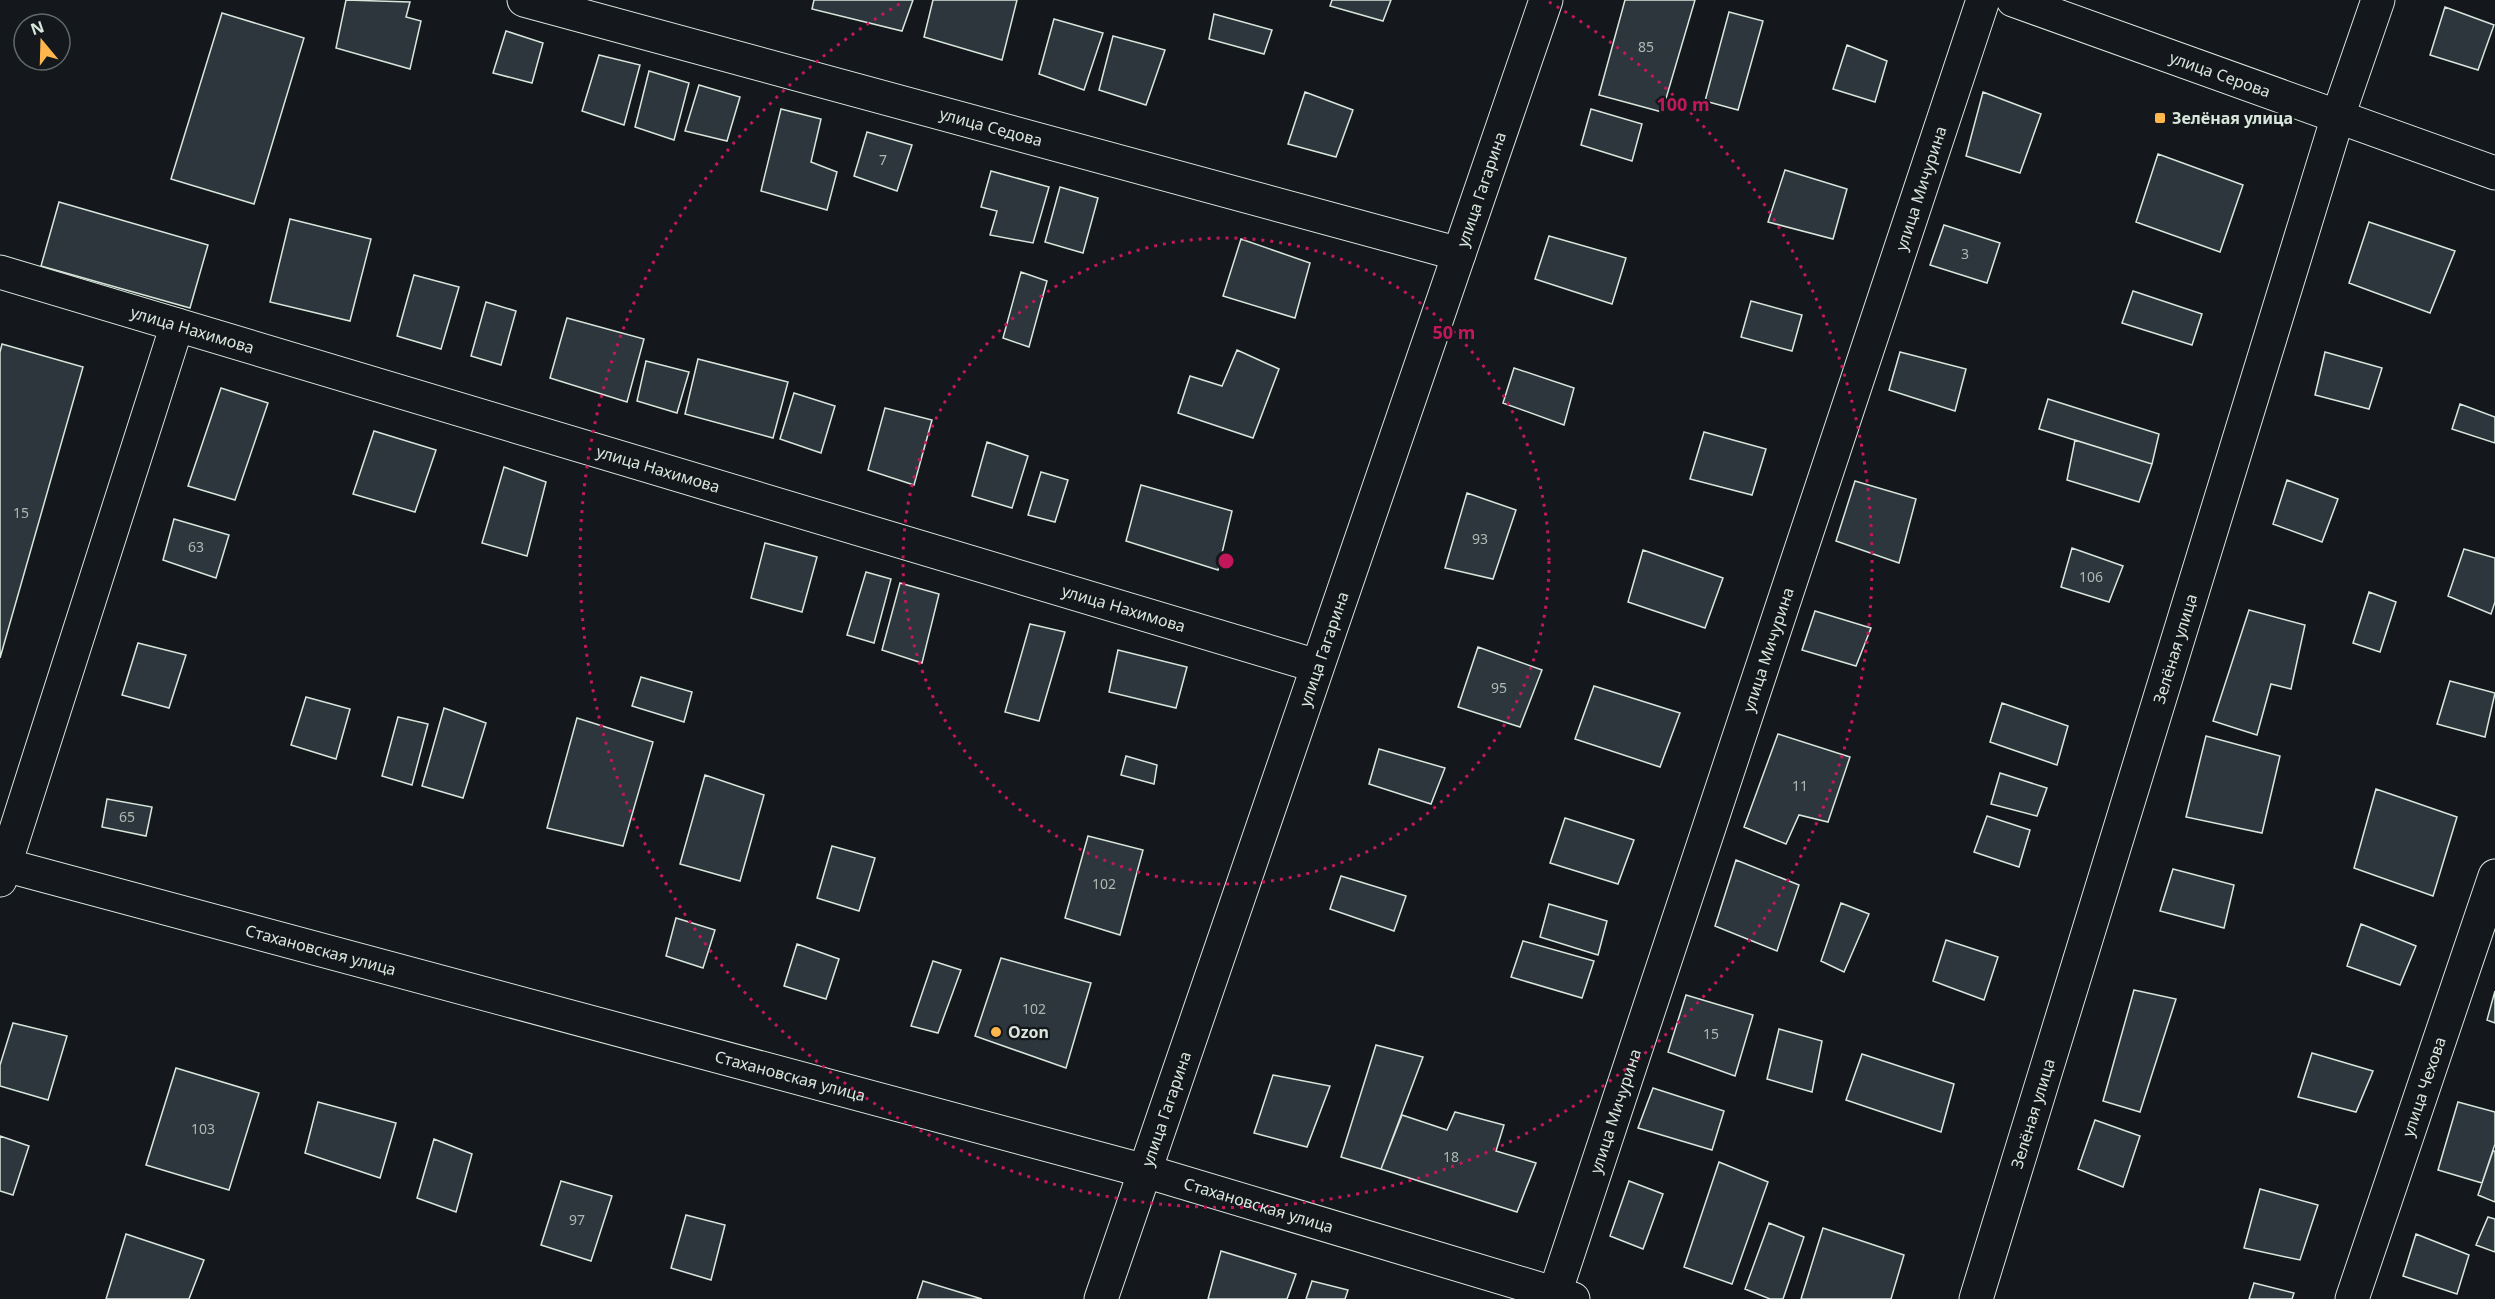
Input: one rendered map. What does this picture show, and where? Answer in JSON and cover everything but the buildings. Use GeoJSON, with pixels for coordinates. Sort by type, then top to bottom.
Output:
{"type":"FeatureCollection","features":[{"type":"Feature","properties":{"kind":"street","name":"улица Седова"},"geometry":{"type":"LineString","coordinates":[[524,0],[1459,254]]}},
{"type":"Feature","properties":{"kind":"street","name":"улица Гагарина"},"geometry":{"type":"LineString","coordinates":[[1101,1299],[1546,0]]}},
{"type":"Feature","properties":{"kind":"street","name":"улица Мичурина"},"geometry":{"type":"LineString","coordinates":[[1560,1297],[1983,0]]}},
{"type":"Feature","properties":{"kind":"street","name":"улица Серова"},"geometry":{"type":"LineString","coordinates":[[2013,0],[2495,173]]}},
{"type":"Feature","properties":{"kind":"street","name":"Зелёная улица"},"geometry":{"type":"LineString","coordinates":[[1976,1299],[2338,116],[2378,0]]}},
{"type":"Feature","properties":{"kind":"street","name":"улица Нахимова"},"geometry":{"type":"LineString","coordinates":[[0,272],[1317,666]]}},
{"type":"Feature","properties":{"kind":"street"},"geometry":{"type":"LineString","coordinates":[[2,873],[177,325]]}},
{"type":"Feature","properties":{"kind":"street","name":"Стахановская улица"},"geometry":{"type":"LineString","coordinates":[[2,873],[1144,1171],[1560,1297]]}},
{"type":"Feature","properties":{"kind":"street","name":"улица Чехова"},"geometry":{"type":"LineString","coordinates":[[2352,1299],[2495,876]]}},
{"type":"Feature","properties":{"kind":"place","name":"Зелёная улица"},"geometry":{"type":"Point","coordinates":[2160,118]}},
{"type":"Feature","properties":{"kind":"place","name":"Ozon"},"geometry":{"type":"Point","coordinates":[996,1032]}}]}
